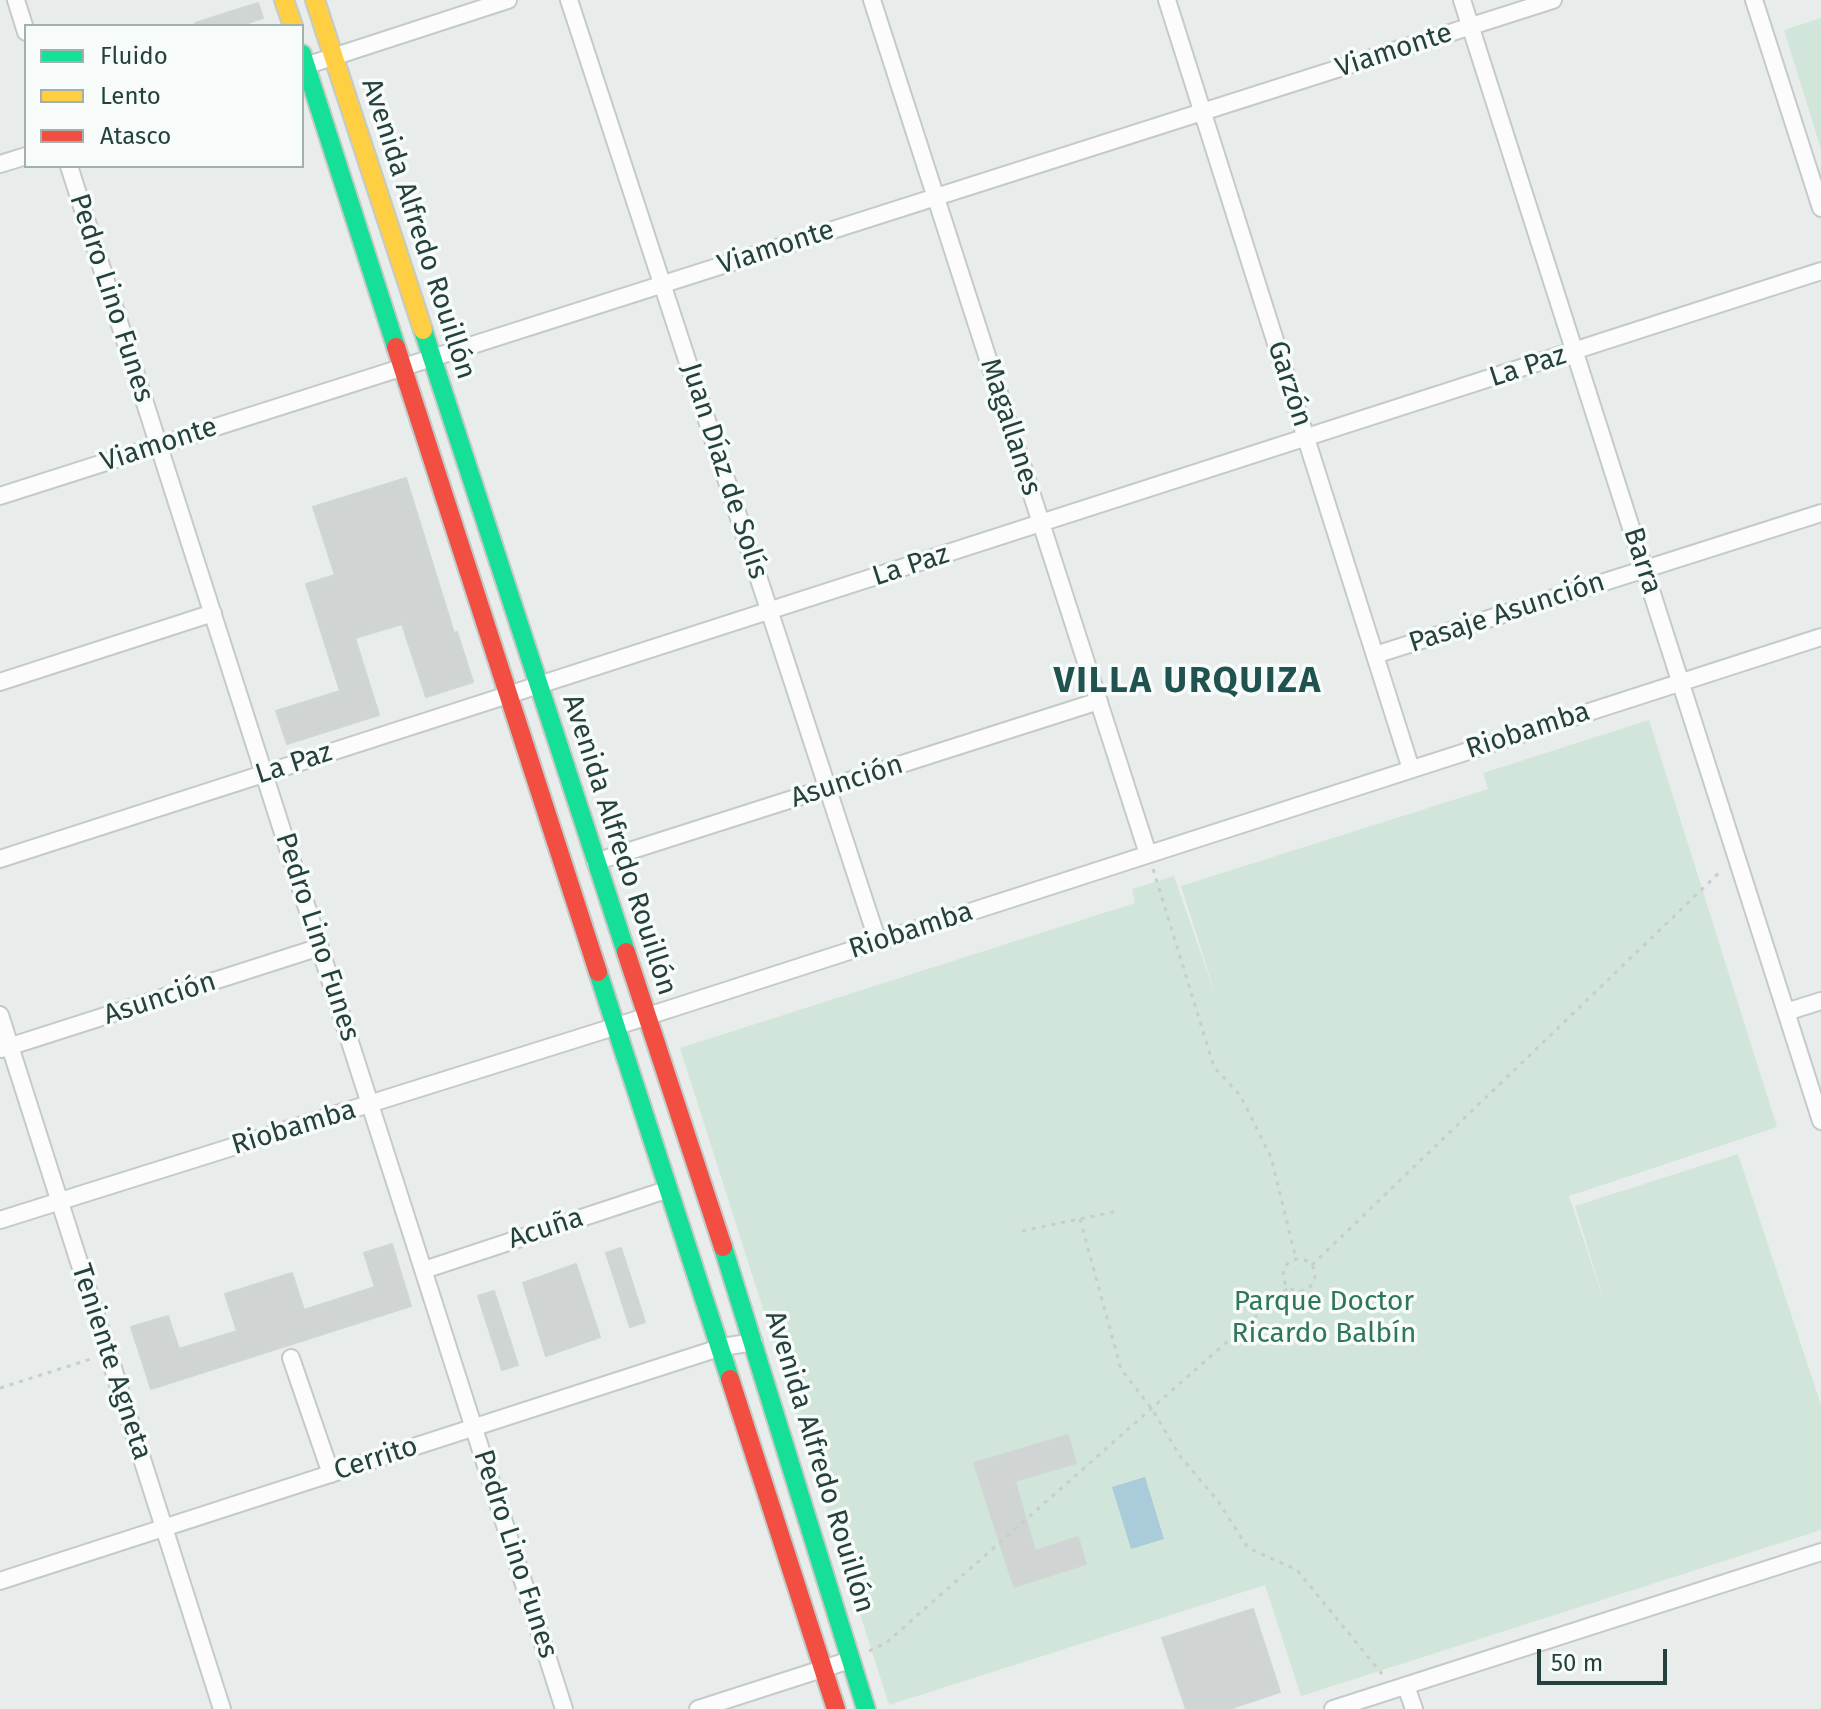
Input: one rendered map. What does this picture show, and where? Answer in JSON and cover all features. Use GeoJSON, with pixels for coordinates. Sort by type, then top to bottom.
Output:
{"type":"FeatureCollection","features":[{"type":"Feature","properties":{"kind":"street"},"geometry":{"type":"LineString","coordinates":[[16,0],[24,26]]}},
{"type":"Feature","properties":{"kind":"street"},"geometry":{"type":"LineString","coordinates":[[284,0],[292,24]]}},
{"type":"Feature","properties":{"kind":"street","name":"Avenida Alfredo Rouillón"},"geometry":{"type":"LineString","coordinates":[[315,0],[429,359],[595,862],[669,1189],[836,1709]]}},
{"type":"Feature","properties":{"kind":"street"},"geometry":{"type":"LineString","coordinates":[[304,62],[334,56],[508,0]]}},
{"type":"Feature","properties":{"kind":"street","name":"Juan Díaz de Solís"},"geometry":{"type":"LineString","coordinates":[[569,0],[878,942]]}},
{"type":"Feature","properties":{"kind":"street","name":"Magallanes"},"geometry":{"type":"LineString","coordinates":[[872,0],[1148,854]]}},
{"type":"Feature","properties":{"kind":"street","name":"Garzón"},"geometry":{"type":"LineString","coordinates":[[1167,0],[1411,769]]}},
{"type":"Feature","properties":{"kind":"street","name":"Barra"},"geometry":{"type":"LineString","coordinates":[[1462,0],[1821,1121]]}},
{"type":"Feature","properties":{"kind":"street","name":"Viamonte"},"geometry":{"type":"LineString","coordinates":[[0,496],[1553,0]]}},
{"type":"Feature","properties":{"kind":"street"},"geometry":{"type":"LineString","coordinates":[[1754,0],[1821,208]]}},
{"type":"Feature","properties":{"kind":"street","name":"Avenida Alfredo Rouillón"},"geometry":{"type":"LineString","coordinates":[[304,65],[506,696],[754,1342],[866,1709]]}},
{"type":"Feature","properties":{"kind":"street"},"geometry":{"type":"LineString","coordinates":[[0,164],[24,157]]}},
{"type":"Feature","properties":{"kind":"street","name":"Pedro Lino Funes"},"geometry":{"type":"LineString","coordinates":[[70,168],[564,1709]]}},
{"type":"Feature","properties":{"kind":"street","name":"La Paz"},"geometry":{"type":"LineString","coordinates":[[0,859],[1821,271]]}},
{"type":"Feature","properties":{"kind":"street","name":"Pasaje Asunción"},"geometry":{"type":"LineString","coordinates":[[1375,655],[1821,513]]}},
{"type":"Feature","properties":{"kind":"street"},"geometry":{"type":"LineString","coordinates":[[0,682],[213,613]]}},
{"type":"Feature","properties":{"kind":"street","name":"Riobamba"},"geometry":{"type":"LineString","coordinates":[[0,1220],[630,1022],[1821,637]]}},
{"type":"Feature","properties":{"kind":"street","name":"Asunción"},"geometry":{"type":"LineString","coordinates":[[595,862],[1099,701]]}},
{"type":"Feature","properties":{"kind":"street","name":"Asunción"},"geometry":{"type":"LineString","coordinates":[[5,1048],[320,947]]}},
{"type":"Feature","properties":{"kind":"street"},"geometry":{"type":"LineString","coordinates":[[1786,1012],[1821,1001]]}},
{"type":"Feature","properties":{"kind":"street","name":"Teniente Agneta"},"geometry":{"type":"LineString","coordinates":[[0,1015],[5,1048],[60,1201],[222,1709]]}},
{"type":"Feature","properties":{"kind":"street","name":"Acuña"},"geometry":{"type":"LineString","coordinates":[[424,1270],[669,1189]]}},
{"type":"Feature","properties":{"kind":"street","name":"Cerrito"},"geometry":{"type":"LineString","coordinates":[[0,1581],[722,1347],[754,1342]]}},
{"type":"Feature","properties":{"kind":"street"},"geometry":{"type":"LineString","coordinates":[[291,1358],[331,1474]]}},
{"type":"Feature","properties":{"kind":"street"},"geometry":{"type":"LineString","coordinates":[[1333,1709],[1821,1552]]}},
{"type":"Feature","properties":{"kind":"street"},"geometry":{"type":"LineString","coordinates":[[698,1709],[850,1660]]}},
{"type":"Feature","properties":{"kind":"street"},"geometry":{"type":"LineString","coordinates":[[1406,1686],[1414,1709]]}},
{"type":"Feature","properties":{"kind":"path"},"geometry":{"type":"LineString","coordinates":[[1148,854],[1214,1067],[1240,1095],[1271,1157],[1296,1259]]}},
{"type":"Feature","properties":{"kind":"path"},"geometry":{"type":"LineString","coordinates":[[1296,1259],[1284,1271],[1289,1287],[1298,1291],[1313,1283],[1312,1265],[1736,856]]}},
{"type":"Feature","properties":{"kind":"path"},"geometry":{"type":"LineString","coordinates":[[1022,1231],[1118,1211]]}},
{"type":"Feature","properties":{"kind":"path"},"geometry":{"type":"LineString","coordinates":[[1080,1219],[1121,1369],[1152,1409],[1180,1456],[1218,1501],[1248,1548],[1297,1570],[1377,1672],[1406,1686]]}},
{"type":"Feature","properties":{"kind":"path"},"geometry":{"type":"LineString","coordinates":[[1296,1259],[1312,1265]]}},
{"type":"Feature","properties":{"kind":"path"},"geometry":{"type":"LineString","coordinates":[[850,1660],[886,1643],[1289,1287]]}},
{"type":"Feature","properties":{"kind":"path"},"geometry":{"type":"LineString","coordinates":[[0,1388],[109,1353]]}},
{"type":"Feature","properties":{"kind":"green space"},"geometry":{"type":"Polygon","coordinates":[[[1821,18],[1821,149],[1784,30],[1821,18]]]}},
{"type":"Feature","properties":{"kind":"green space","name":"Parque Doctor Ricardo Balbín"},"geometry":{"type":"Polygon","coordinates":[[[1649,720],[1777,1127],[1569,1196],[1606,1307],[1575,1206],[1738,1154],[1821,1405],[1821,1530],[1301,1696],[1265,1585],[889,1705],[680,1048],[1135,903],[1132,889],[1174,876],[1217,1000],[1181,886],[1488,789],[1483,773],[1649,720]]]}},
{"type":"Feature","properties":{"kind":"water"},"geometry":{"type":"Polygon","coordinates":[[[1145,1477],[1164,1539],[1131,1549],[1112,1487],[1145,1477]]]}},
{"type":"Feature","properties":{"kind":"building"},"geometry":{"type":"Polygon","coordinates":[[[258,3],[263,18],[245,24],[195,23],[258,3]]]}},
{"type":"Feature","properties":{"kind":"building"},"geometry":{"type":"Polygon","coordinates":[[[406,478],[454,633],[457,632],[473,682],[426,697],[402,624],[355,638],[379,715],[287,744],[276,711],[340,691],[306,584],[335,575],[313,507],[406,478]]]}},
{"type":"Feature","properties":{"kind":"building"},"geometry":{"type":"Polygon","coordinates":[[[392,1244],[411,1306],[151,1389],[131,1327],[168,1316],[179,1349],[237,1331],[225,1294],[292,1273],[304,1310],[375,1287],[364,1253],[392,1244]]]}},
{"type":"Feature","properties":{"kind":"building"},"geometry":{"type":"Polygon","coordinates":[[[621,1248],[645,1322],[630,1327],[606,1253],[621,1248]]]}},
{"type":"Feature","properties":{"kind":"building"},"geometry":{"type":"Polygon","coordinates":[[[576,1264],[600,1337],[546,1356],[523,1283],[576,1264]]]}},
{"type":"Feature","properties":{"kind":"building"},"geometry":{"type":"Polygon","coordinates":[[[494,1291],[518,1365],[502,1370],[478,1296],[494,1291]]]}},
{"type":"Feature","properties":{"kind":"building"},"geometry":{"type":"Polygon","coordinates":[[[1068,1435],[1076,1463],[1015,1481],[1035,1551],[1078,1537],[1086,1564],[1014,1587],[974,1463],[1068,1435]]]}},
{"type":"Feature","properties":{"kind":"building"},"geometry":{"type":"Polygon","coordinates":[[[1253,1609],[1280,1692],[1229,1709],[1186,1709],[1162,1638],[1253,1609]]]}},
{"type":"Feature","properties":{"kind":"traffic: fast"},"geometry":{"type":"LineString","coordinates":[[304,60],[396,347]]}},
{"type":"Feature","properties":{"kind":"traffic: fast"},"geometry":{"type":"LineString","coordinates":[[423,330],[626,952]]}},
{"type":"Feature","properties":{"kind":"traffic: fast"},"geometry":{"type":"LineString","coordinates":[[598,972],[730,1379]]}},
{"type":"Feature","properties":{"kind":"traffic: fast"},"geometry":{"type":"LineString","coordinates":[[723,1247],[866,1709]]}},
{"type":"Feature","properties":{"kind":"traffic: slow"},"geometry":{"type":"LineString","coordinates":[[284,0],[292,24]]}},
{"type":"Feature","properties":{"kind":"traffic: slow"},"geometry":{"type":"LineString","coordinates":[[315,0],[423,330]]}},
{"type":"Feature","properties":{"kind":"traffic: jam"},"geometry":{"type":"LineString","coordinates":[[396,347],[598,972]]}},
{"type":"Feature","properties":{"kind":"traffic: jam"},"geometry":{"type":"LineString","coordinates":[[626,952],[723,1247]]}},
{"type":"Feature","properties":{"kind":"traffic: jam"},"geometry":{"type":"LineString","coordinates":[[730,1379],[836,1709]]}},
{"type":"Feature","properties":{"kind":"district","name":"VILLA URQUIZA"},"geometry":{"type":"Point","coordinates":[1188,682]}}]}
